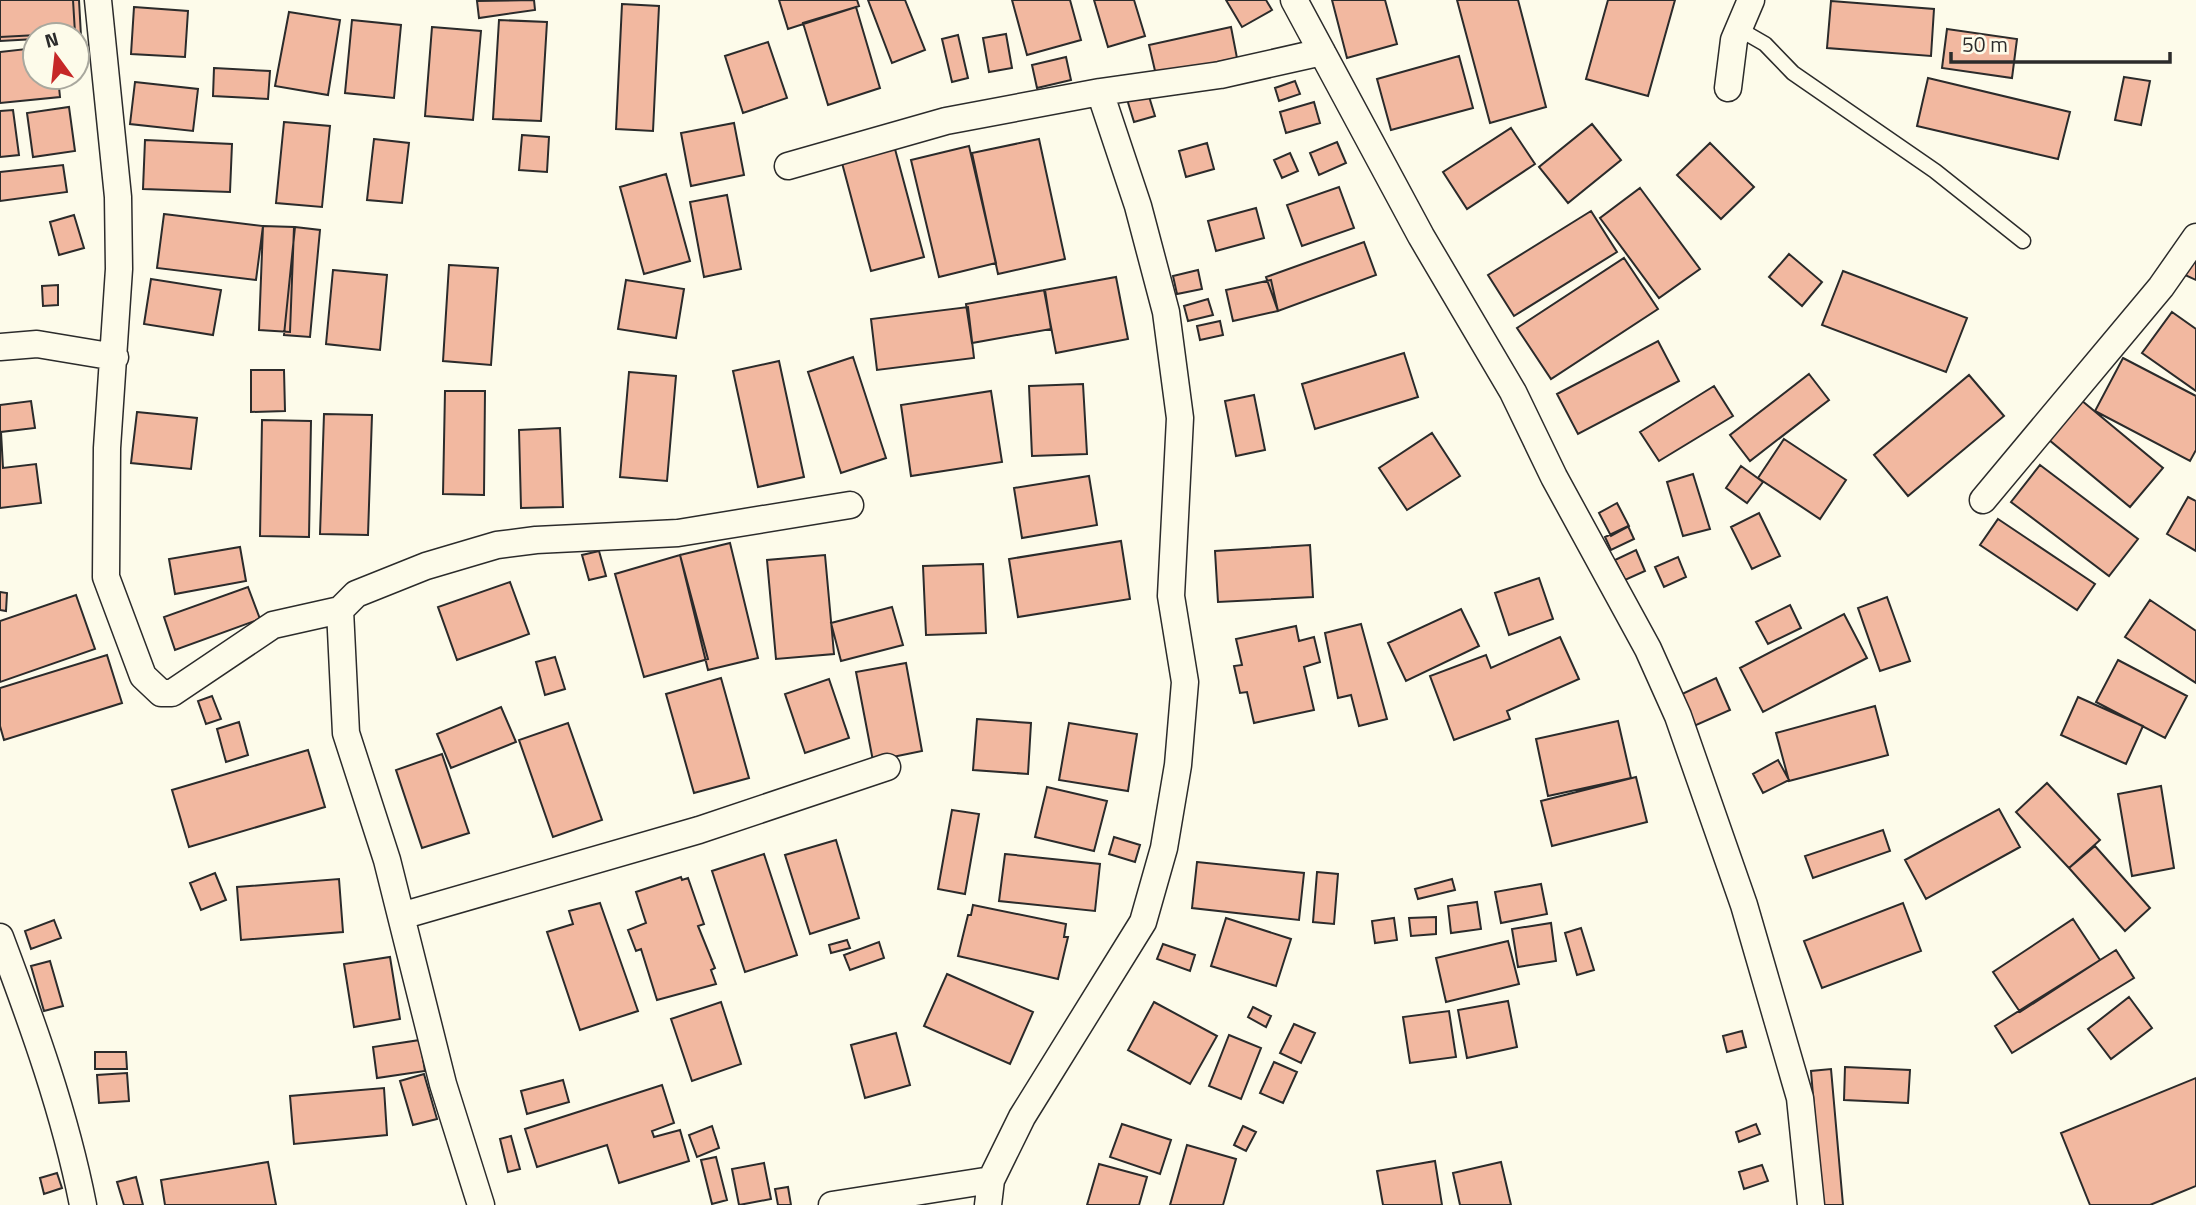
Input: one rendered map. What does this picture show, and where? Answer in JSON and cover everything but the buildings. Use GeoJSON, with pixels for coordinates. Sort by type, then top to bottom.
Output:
{"type":"FeatureCollection","features":[{"type":"Feature","properties":{"kind":"street"},"geometry":{"type":"LineString","coordinates":[[98,0],[118,197],[119,269],[107,461],[107,577],[143,676],[161,693],[172,692],[273,625],[340,610],[356,594],[426,566],[497,545],[536,540],[678,533],[850,505]]}},
{"type":"Feature","properties":{"kind":"street"},"geometry":{"type":"LineString","coordinates":[[1294,0],[1421,236],[1513,392],[1553,477],[1648,649],[1678,716],[1744,905],[1800,1098],[1811,1205]]}},
{"type":"Feature","properties":{"kind":"street"},"geometry":{"type":"LineString","coordinates":[[1728,88],[1729,59],[1751,0]]}},
{"type":"Feature","properties":{"kind":"street"},"geometry":{"type":"LineString","coordinates":[[788,166],[946,121],[1100,92],[1220,75],[1322,52]]}},
{"type":"Feature","properties":{"kind":"street"},"geometry":{"type":"LineString","coordinates":[[832,1205],[990,1193],[1022,1117],[1143,922],[1164,848],[1178,765],[1185,682],[1171,596],[1180,418],[1166,312],[1138,206],[1100,92]]}},
{"type":"Feature","properties":{"kind":"street"},"geometry":{"type":"LineString","coordinates":[[1983,500],[2161,287],[2196,237]]}},
{"type":"Feature","properties":{"kind":"street"},"geometry":{"type":"LineString","coordinates":[[0,347],[37,344],[115,357]]}},
{"type":"Feature","properties":{"kind":"street"},"geometry":{"type":"LineString","coordinates":[[340,610],[346,733],[387,860],[443,1084],[481,1205]]}},
{"type":"Feature","properties":{"kind":"street"},"geometry":{"type":"LineString","coordinates":[[401,916],[699,830],[887,767]]}},
{"type":"Feature","properties":{"kind":"street"},"geometry":{"type":"LineString","coordinates":[[0,937],[38,1038],[70,1142],[82,1205]]}},
{"type":"Feature","properties":{"kind":"lane"},"geometry":{"type":"LineString","coordinates":[[1739,29],[1765,44],[1793,73],[1935,171],[2023,241]]}}]}
